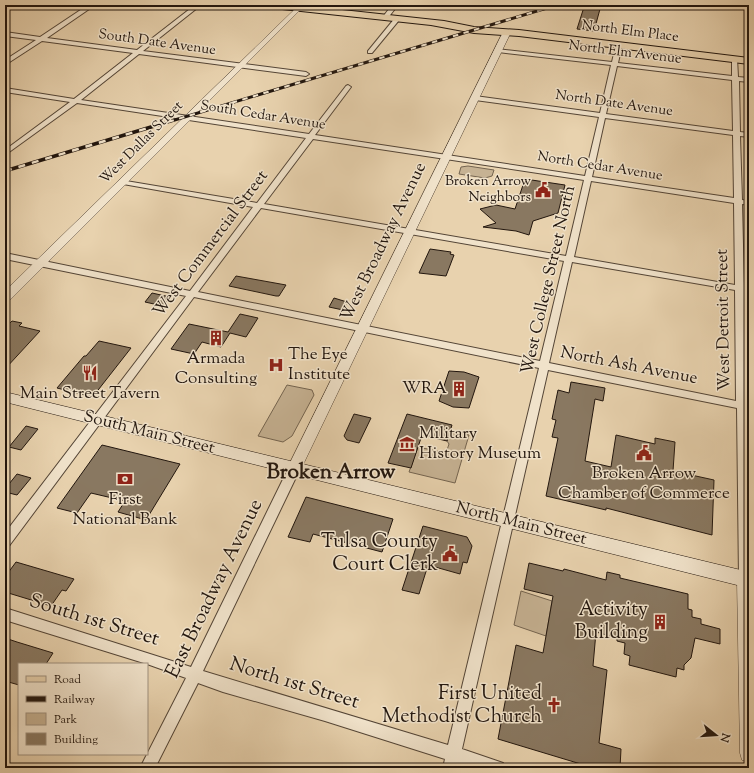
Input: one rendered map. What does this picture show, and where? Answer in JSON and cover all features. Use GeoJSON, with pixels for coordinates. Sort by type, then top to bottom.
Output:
{"type":"FeatureCollection","features":[{"type":"Feature","properties":{"kind":"main road","name":"North Elm Place"},"geometry":{"type":"LineString","coordinates":[[273,5],[433,23],[480,31],[507,32],[749,61]]}},
{"type":"Feature","properties":{"kind":"main road","name":"South Main Street"},"geometry":{"type":"LineString","coordinates":[[5,397],[294,469]]}},
{"type":"Feature","properties":{"kind":"main road","name":"North Main Street"},"geometry":{"type":"LineString","coordinates":[[294,469],[747,580]]}},
{"type":"Feature","properties":{"kind":"street"},"geometry":{"type":"LineString","coordinates":[[5,63],[92,5]]}},
{"type":"Feature","properties":{"kind":"street"},"geometry":{"type":"LineString","coordinates":[[5,153],[75,101],[198,5]]}},
{"type":"Feature","properties":{"kind":"street"},"geometry":{"type":"LineString","coordinates":[[385,18],[395,5]]}},
{"type":"Feature","properties":{"kind":"street","name":"West Dallas Street"},"geometry":{"type":"LineString","coordinates":[[5,298],[299,8]]}},
{"type":"Feature","properties":{"kind":"street"},"geometry":{"type":"LineString","coordinates":[[370,52],[397,19]]}},
{"type":"Feature","properties":{"kind":"street","name":"West Broadway Avenue"},"geometry":{"type":"LineString","coordinates":[[294,469],[507,32]]}},
{"type":"Feature","properties":{"kind":"street","name":"South Date Avenue"},"geometry":{"type":"LineString","coordinates":[[5,34],[306,74]]}},
{"type":"Feature","properties":{"kind":"street","name":"West College Street North"},"geometry":{"type":"LineString","coordinates":[[452,761],[546,366],[569,259],[620,45]]}},
{"type":"Feature","properties":{"kind":"street","name":"North Elm Avenue"},"geometry":{"type":"LineString","coordinates":[[498,50],[749,80]]}},
{"type":"Feature","properties":{"kind":"street","name":"West Detroit Street"},"geometry":{"type":"LineString","coordinates":[[735,59],[739,289],[746,406],[747,580]]}},
{"type":"Feature","properties":{"kind":"street","name":"West Commercial Street"},"geometry":{"type":"LineString","coordinates":[[5,542],[348,87]]}},
{"type":"Feature","properties":{"kind":"street","name":"South Cedar Avenue"},"geometry":{"type":"LineString","coordinates":[[5,90],[446,157]]}},
{"type":"Feature","properties":{"kind":"street","name":"North Date Avenue"},"geometry":{"type":"LineString","coordinates":[[475,98],[749,135]]}},
{"type":"Feature","properties":{"kind":"street","name":"North Cedar Avenue"},"geometry":{"type":"LineString","coordinates":[[446,157],[749,203]]}},
{"type":"Feature","properties":{"kind":"street"},"geometry":{"type":"LineString","coordinates":[[122,182],[749,290]]}},
{"type":"Feature","properties":{"kind":"street","name":"North Ash Avenue"},"geometry":{"type":"LineString","coordinates":[[5,256],[746,406]]}},
{"type":"Feature","properties":{"kind":"street","name":"East Broadway Avenue"},"geometry":{"type":"LineString","coordinates":[[147,768],[294,469]]}},
{"type":"Feature","properties":{"kind":"street"},"geometry":{"type":"LineString","coordinates":[[747,580],[749,753]]}},
{"type":"Feature","properties":{"kind":"street","name":"South 1st Street"},"geometry":{"type":"LineString","coordinates":[[5,614],[194,674]]}},
{"type":"Feature","properties":{"kind":"street","name":"North 1st Street"},"geometry":{"type":"LineString","coordinates":[[194,674],[452,761],[498,768]]}},
{"type":"Feature","properties":{"kind":"green space"},"geometry":{"type":"Polygon","coordinates":[[[468,166],[494,170],[492,176],[485,178],[459,174],[461,167],[468,166]]]}},
{"type":"Feature","properties":{"kind":"green space"},"geometry":{"type":"Polygon","coordinates":[[[287,385],[312,390],[314,395],[292,436],[283,442],[258,436],[287,385]]]}},
{"type":"Feature","properties":{"kind":"green space"},"geometry":{"type":"Polygon","coordinates":[[[450,431],[469,435],[455,483],[409,472],[418,447],[446,453],[449,444],[447,441],[450,431]]]}},
{"type":"Feature","properties":{"kind":"green space"},"geometry":{"type":"Polygon","coordinates":[[[521,591],[552,601],[546,636],[514,625],[521,591]]]}},
{"type":"Feature","properties":{"kind":"building"},"geometry":{"type":"Polygon","coordinates":[[[584,7],[600,9],[594,31],[577,29],[584,7]]]}},
{"type":"Feature","properties":{"kind":"building"},"geometry":{"type":"Polygon","coordinates":[[[525,179],[565,185],[558,213],[533,221],[529,235],[516,231],[483,227],[496,223],[480,209],[496,205],[515,209],[525,179]]]}},
{"type":"Feature","properties":{"kind":"building"},"geometry":{"type":"Polygon","coordinates":[[[430,249],[451,252],[450,254],[454,255],[446,276],[419,273],[430,249]]]}},
{"type":"Feature","properties":{"kind":"building"},"geometry":{"type":"Polygon","coordinates":[[[236,276],[286,285],[279,296],[276,296],[229,286],[236,276]]]}},
{"type":"Feature","properties":{"kind":"building"},"geometry":{"type":"Polygon","coordinates":[[[152,293],[170,297],[163,306],[145,302],[152,293]]]}},
{"type":"Feature","properties":{"kind":"building"},"geometry":{"type":"Polygon","coordinates":[[[334,298],[347,302],[343,310],[329,307],[334,298]]]}},
{"type":"Feature","properties":{"kind":"building"},"geometry":{"type":"Polygon","coordinates":[[[240,314],[258,318],[246,337],[230,333],[221,347],[202,342],[194,354],[171,349],[189,324],[228,332],[240,314]]]}},
{"type":"Feature","properties":{"kind":"building"},"geometry":{"type":"Polygon","coordinates":[[[12,321],[22,323],[19,326],[40,331],[5,369],[5,328],[12,321]]]}},
{"type":"Feature","properties":{"kind":"building","name":"Main Street Tavern"},"geometry":{"type":"Polygon","coordinates":[[[99,341],[131,348],[95,394],[89,396],[57,388],[84,356],[86,356],[99,341]]]}},
{"type":"Feature","properties":{"kind":"building","name":"WRA"},"geometry":{"type":"Polygon","coordinates":[[[449,371],[464,372],[479,377],[469,408],[453,407],[439,401],[449,371]]]}},
{"type":"Feature","properties":{"kind":"building","name":"Broken Arrow Chamber of Commerce"},"geometry":{"type":"Polygon","coordinates":[[[571,382],[605,388],[603,401],[595,399],[585,461],[611,467],[616,435],[655,444],[655,438],[675,442],[673,471],[714,480],[712,535],[606,508],[606,510],[546,496],[558,438],[552,437],[556,420],[552,419],[558,390],[569,393],[571,382]]]}},
{"type":"Feature","properties":{"kind":"building"},"geometry":{"type":"Polygon","coordinates":[[[354,414],[371,418],[359,443],[347,440],[344,436],[354,414]]]}},
{"type":"Feature","properties":{"kind":"building","name":"Military History Museum"},"geometry":{"type":"Polygon","coordinates":[[[407,414],[452,425],[447,441],[422,435],[411,468],[388,463],[407,414]]]}},
{"type":"Feature","properties":{"kind":"building"},"geometry":{"type":"Polygon","coordinates":[[[26,426],[38,429],[21,450],[9,447],[26,426]]]}},
{"type":"Feature","properties":{"kind":"building","name":"First National Bank"},"geometry":{"type":"Polygon","coordinates":[[[102,445],[180,464],[146,520],[118,512],[125,501],[91,493],[77,513],[57,508],[102,445]]]}},
{"type":"Feature","properties":{"kind":"building"},"geometry":{"type":"Polygon","coordinates":[[[17,474],[31,478],[17,495],[5,492],[5,489],[17,474]]]}},
{"type":"Feature","properties":{"kind":"building"},"geometry":{"type":"Polygon","coordinates":[[[306,497],[393,519],[382,552],[313,534],[310,542],[288,537],[306,497]]]}},
{"type":"Feature","properties":{"kind":"building"},"geometry":{"type":"Polygon","coordinates":[[[423,526],[467,537],[472,546],[467,563],[463,562],[460,574],[428,565],[419,594],[402,590],[423,526]]]}},
{"type":"Feature","properties":{"kind":"building"},"geometry":{"type":"Polygon","coordinates":[[[16,562],[74,579],[66,591],[62,590],[51,606],[5,592],[5,577],[16,562]]]}},
{"type":"Feature","properties":{"kind":"building"},"geometry":{"type":"Polygon","coordinates":[[[529,563],[563,571],[564,569],[606,580],[607,572],[620,575],[620,578],[688,594],[688,609],[692,610],[692,617],[701,619],[701,624],[720,629],[720,644],[695,638],[691,658],[684,665],[684,670],[677,668],[676,677],[629,665],[630,656],[624,654],[625,643],[617,641],[617,638],[596,632],[593,666],[607,670],[599,743],[621,749],[620,768],[594,768],[498,739],[516,645],[543,653],[553,596],[524,589],[529,563]]]}},
{"type":"Feature","properties":{"kind":"building"},"geometry":{"type":"Polygon","coordinates":[[[5,638],[53,653],[47,663],[18,663],[18,685],[5,681],[5,638]]]}},
{"type":"Feature","properties":{"kind":"railway"},"geometry":{"type":"LineString","coordinates":[[158,125],[557,5]]}},
{"type":"Feature","properties":{"kind":"railway"},"geometry":{"type":"LineString","coordinates":[[5,171],[161,124]]}},
{"type":"Feature","properties":{"kind":"place","name":"Broken Arrow Neighbors"},"geometry":{"type":"Point","coordinates":[543,190]}},
{"type":"Feature","properties":{"kind":"place","name":"Armada Consulting"},"geometry":{"type":"Point","coordinates":[216,338]}},
{"type":"Feature","properties":{"kind":"place","name":"The Eye Institute"},"geometry":{"type":"Point","coordinates":[276,365]}},
{"type":"Feature","properties":{"kind":"place","name":"Main Street Tavern"},"geometry":{"type":"Point","coordinates":[90,373]}},
{"type":"Feature","properties":{"kind":"place","name":"WRA"},"geometry":{"type":"Point","coordinates":[459,389]}},
{"type":"Feature","properties":{"kind":"place","name":"Military History Museum"},"geometry":{"type":"Point","coordinates":[407,444]}},
{"type":"Feature","properties":{"kind":"place","name":"Broken Arrow Chamber of Commerce"},"geometry":{"type":"Point","coordinates":[644,453]}},
{"type":"Feature","properties":{"kind":"place","name":"First National Bank"},"geometry":{"type":"Point","coordinates":[125,479]}},
{"type":"Feature","properties":{"kind":"place","name":"Tulsa County Court Clerk"},"geometry":{"type":"Point","coordinates":[450,554]}},
{"type":"Feature","properties":{"kind":"place","name":"Activity Building"},"geometry":{"type":"Point","coordinates":[660,622]}},
{"type":"Feature","properties":{"kind":"place","name":"First United Methodist Church"},"geometry":{"type":"Point","coordinates":[554,705]}},
{"type":"Feature","properties":{"kind":"district","name":"Broken Arrow"},"geometry":{"type":"Point","coordinates":[331,473]}}]}
